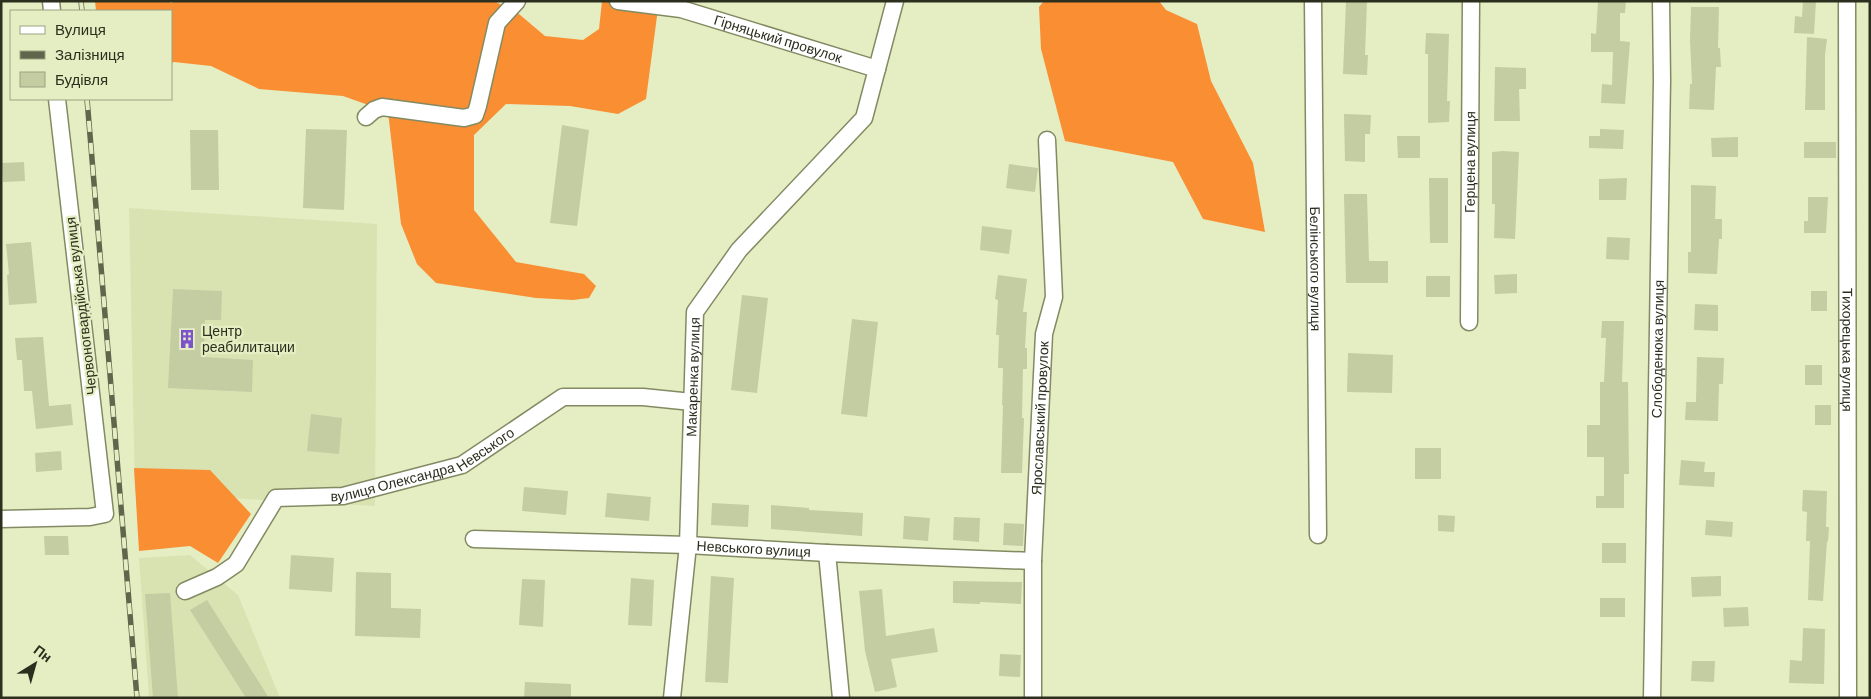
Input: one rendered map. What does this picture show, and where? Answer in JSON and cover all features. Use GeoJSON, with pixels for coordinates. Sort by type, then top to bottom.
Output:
{"type":"FeatureCollection","features":[{"type":"Feature","properties":{"kind":"street"},"geometry":{"type":"LineString","coordinates":[[366,118],[374,110],[382,108],[464,118],[474,115],[478,106],[497,23],[517,1]]}},
{"type":"Feature","properties":{"kind":"street","name":"Гірняцький провулок"},"geometry":{"type":"LineString","coordinates":[[618,1],[681,9],[877,69]]}},
{"type":"Feature","properties":{"kind":"street","name":"Макаренка вулиця"},"geometry":{"type":"LineString","coordinates":[[672,698],[688,545],[695,312],[739,250],[864,118],[895,1]]}},
{"type":"Feature","properties":{"kind":"street","name":"Белінського вулиця"},"geometry":{"type":"LineString","coordinates":[[1313,1],[1318,535]]}},
{"type":"Feature","properties":{"kind":"street","name":"Герцена вулиця"},"geometry":{"type":"LineString","coordinates":[[1468,322],[1471,1]]}},
{"type":"Feature","properties":{"kind":"street","name":"Слободенюка вулиця"},"geometry":{"type":"LineString","coordinates":[[1652,698],[1662,80],[1661,1]]}},
{"type":"Feature","properties":{"kind":"street","name":"Тихорецька вулиця"},"geometry":{"type":"LineString","coordinates":[[1847,1],[1848,698]]}},
{"type":"Feature","properties":{"kind":"street","name":"Червоногвардійська вулиця"},"geometry":{"type":"LineString","coordinates":[[1,519],[90,517],[105,514],[57,100]]}},
{"type":"Feature","properties":{"kind":"street","name":"Ярославський провулок"},"geometry":{"type":"LineString","coordinates":[[1033,698],[1033,561],[1044,334],[1054,297],[1047,140]]}},
{"type":"Feature","properties":{"kind":"street","name":"вулиця Олександра Невського"},"geometry":{"type":"LineString","coordinates":[[185,591],[217,577],[236,564],[276,498],[343,496],[462,465],[563,397],[644,397],[692,402]]}},
{"type":"Feature","properties":{"kind":"street","name":"Невського вулиця"},"geometry":{"type":"LineString","coordinates":[[474,539],[688,545],[827,553],[1033,561]]}},
{"type":"Feature","properties":{"kind":"street"},"geometry":{"type":"LineString","coordinates":[[827,553],[841,698]]}},
{"type":"Feature","properties":{"kind":"shaded area"},"geometry":{"type":"Polygon","coordinates":[[[95,1],[170,1],[170,3],[179,1],[494,1],[519,14],[545,36],[583,40],[599,29],[602,1],[659,1],[646,99],[618,114],[570,106],[506,104],[474,135],[474,210],[516,262],[584,274],[596,286],[589,298],[573,300],[536,298],[436,283],[417,264],[401,224],[388,112],[343,96],[259,89],[211,66],[172,63],[172,10],[96,10],[95,1]]]}},
{"type":"Feature","properties":{"kind":"shaded area"},"geometry":{"type":"Polygon","coordinates":[[[1044,1],[1159,1],[1166,10],[1197,24],[1211,81],[1253,163],[1265,232],[1203,219],[1173,162],[1065,141],[1041,49],[1039,7],[1044,1]]]}},
{"type":"Feature","properties":{"kind":"shaded area"},"geometry":{"type":"Polygon","coordinates":[[[129,208],[377,224],[375,506],[135,493],[129,208]]]}},
{"type":"Feature","properties":{"kind":"shaded area"},"geometry":{"type":"Polygon","coordinates":[[[134,468],[210,470],[251,514],[218,563],[190,546],[139,551],[134,468]]]}},
{"type":"Feature","properties":{"kind":"shaded area"},"geometry":{"type":"Polygon","coordinates":[[[190,555],[238,595],[280,698],[149,698],[139,558],[190,555]]]}},
{"type":"Feature","properties":{"kind":"building"},"geometry":{"type":"Polygon","coordinates":[[[1346,1],[1367,1],[1365,55],[1368,55],[1367,75],[1343,74],[1346,1]]]}},
{"type":"Feature","properties":{"kind":"building"},"geometry":{"type":"Polygon","coordinates":[[[1598,1],[1626,1],[1625,13],[1620,13],[1620,41],[1630,42],[1625,104],[1601,103],[1602,84],[1612,85],[1613,52],[1591,52],[1591,33],[1596,34],[1598,1]]]}},
{"type":"Feature","properties":{"kind":"building"},"geometry":{"type":"Polygon","coordinates":[[[1803,1],[1816,1],[1814,34],[1794,33],[1795,16],[1802,17],[1803,1]]]}},
{"type":"Feature","properties":{"kind":"building"},"geometry":{"type":"Polygon","coordinates":[[[1691,7],[1719,7],[1718,48],[1720,48],[1721,67],[1716,67],[1714,110],[1689,109],[1690,84],[1692,84],[1691,7]]]}},
{"type":"Feature","properties":{"kind":"building"},"geometry":{"type":"Polygon","coordinates":[[[1426,33],[1449,34],[1447,101],[1450,101],[1449,122],[1428,123],[1428,54],[1425,54],[1426,33]]]}},
{"type":"Feature","properties":{"kind":"building"},"geometry":{"type":"Polygon","coordinates":[[[1807,37],[1827,39],[1825,55],[1825,110],[1805,110],[1807,37]]]}},
{"type":"Feature","properties":{"kind":"building"},"geometry":{"type":"Polygon","coordinates":[[[1495,67],[1526,68],[1526,89],[1519,89],[1520,121],[1494,121],[1495,67]]]}},
{"type":"Feature","properties":{"kind":"building"},"geometry":{"type":"Polygon","coordinates":[[[1344,114],[1371,115],[1370,134],[1365,134],[1365,162],[1345,161],[1344,114]]]}},
{"type":"Feature","properties":{"kind":"building"},"geometry":{"type":"Polygon","coordinates":[[[562,125],[589,130],[577,226],[550,223],[562,125]]]}},
{"type":"Feature","properties":{"kind":"building"},"geometry":{"type":"Polygon","coordinates":[[[306,129],[347,130],[344,210],[303,208],[306,129]]]}},
{"type":"Feature","properties":{"kind":"building"},"geometry":{"type":"Polygon","coordinates":[[[1600,129],[1624,130],[1623,149],[1589,148],[1589,136],[1600,136],[1600,129]]]}},
{"type":"Feature","properties":{"kind":"building"},"geometry":{"type":"Polygon","coordinates":[[[190,130],[218,130],[219,190],[191,190],[190,130]]]}},
{"type":"Feature","properties":{"kind":"building"},"geometry":{"type":"Polygon","coordinates":[[[1397,136],[1420,136],[1420,158],[1398,158],[1397,136]]]}},
{"type":"Feature","properties":{"kind":"building"},"geometry":{"type":"Polygon","coordinates":[[[1738,137],[1738,157],[1712,157],[1711,138],[1738,137]]]}},
{"type":"Feature","properties":{"kind":"building"},"geometry":{"type":"Polygon","coordinates":[[[1804,142],[1836,142],[1836,158],[1804,158],[1804,142]]]}},
{"type":"Feature","properties":{"kind":"building"},"geometry":{"type":"Polygon","coordinates":[[[1492,152],[1519,152],[1515,239],[1494,238],[1495,204],[1492,204],[1492,152]]]}},
{"type":"Feature","properties":{"kind":"building"},"geometry":{"type":"Polygon","coordinates":[[[24,162],[25,181],[3,182],[2,163],[24,162]]]}},
{"type":"Feature","properties":{"kind":"building"},"geometry":{"type":"Polygon","coordinates":[[[1009,164],[1038,168],[1035,192],[1006,188],[1009,164]]]}},
{"type":"Feature","properties":{"kind":"building"},"geometry":{"type":"Polygon","coordinates":[[[1429,178],[1448,178],[1448,243],[1430,243],[1429,178]]]}},
{"type":"Feature","properties":{"kind":"building"},"geometry":{"type":"Polygon","coordinates":[[[1627,178],[1626,200],[1599,200],[1599,179],[1627,178]]]}},
{"type":"Feature","properties":{"kind":"building"},"geometry":{"type":"Polygon","coordinates":[[[1691,185],[1716,186],[1715,219],[1722,219],[1722,239],[1719,239],[1717,274],[1688,273],[1688,252],[1691,252],[1691,185]]]}},
{"type":"Feature","properties":{"kind":"building"},"geometry":{"type":"Polygon","coordinates":[[[1344,194],[1367,194],[1369,261],[1388,261],[1388,283],[1346,283],[1344,194]]]}},
{"type":"Feature","properties":{"kind":"building"},"geometry":{"type":"Polygon","coordinates":[[[1808,197],[1828,197],[1826,233],[1804,233],[1804,221],[1808,221],[1808,197]]]}},
{"type":"Feature","properties":{"kind":"building"},"geometry":{"type":"Polygon","coordinates":[[[982,226],[1012,230],[1009,254],[980,250],[982,226]]]}},
{"type":"Feature","properties":{"kind":"building"},"geometry":{"type":"Polygon","coordinates":[[[1607,237],[1630,238],[1629,260],[1606,259],[1607,237]]]}},
{"type":"Feature","properties":{"kind":"building"},"geometry":{"type":"Polygon","coordinates":[[[31,242],[37,303],[9,305],[7,275],[9,274],[6,244],[31,242]]]}},
{"type":"Feature","properties":{"kind":"building"},"geometry":{"type":"Polygon","coordinates":[[[1517,274],[1517,293],[1495,294],[1494,275],[1517,274]]]}},
{"type":"Feature","properties":{"kind":"building"},"geometry":{"type":"Polygon","coordinates":[[[998,275],[1027,279],[1023,312],[1027,312],[1025,348],[1027,348],[1027,369],[1023,369],[1022,473],[1001,473],[1003,368],[998,368],[999,335],[996,335],[998,300],[995,299],[998,275]]]}},
{"type":"Feature","properties":{"kind":"building"},"geometry":{"type":"Polygon","coordinates":[[[1426,276],[1450,276],[1450,297],[1426,297],[1426,276]]]}},
{"type":"Feature","properties":{"kind":"building","name":"Центр реабилитации"},"geometry":{"type":"Polygon","coordinates":[[[173,289],[222,291],[221,320],[205,320],[204,357],[253,360],[252,392],[168,388],[173,289]]]}},
{"type":"Feature","properties":{"kind":"building"},"geometry":{"type":"Polygon","coordinates":[[[1811,291],[1827,291],[1827,311],[1811,311],[1811,291]]]}},
{"type":"Feature","properties":{"kind":"building"},"geometry":{"type":"Polygon","coordinates":[[[742,295],[768,298],[757,393],[731,390],[742,295]]]}},
{"type":"Feature","properties":{"kind":"building"},"geometry":{"type":"Polygon","coordinates":[[[1695,304],[1718,305],[1718,331],[1694,330],[1695,304]]]}},
{"type":"Feature","properties":{"kind":"building"},"geometry":{"type":"Polygon","coordinates":[[[852,319],[878,322],[867,417],[841,414],[852,319]]]}},
{"type":"Feature","properties":{"kind":"building"},"geometry":{"type":"Polygon","coordinates":[[[1602,321],[1624,321],[1622,382],[1628,382],[1629,474],[1624,474],[1624,508],[1596,508],[1596,496],[1604,496],[1604,457],[1587,457],[1587,425],[1600,425],[1600,382],[1604,382],[1606,338],[1601,338],[1602,321]]]}},
{"type":"Feature","properties":{"kind":"building"},"geometry":{"type":"Polygon","coordinates":[[[43,337],[49,406],[71,404],[73,425],[36,429],[32,391],[24,391],[22,360],[17,360],[15,338],[43,337]]]}},
{"type":"Feature","properties":{"kind":"building"},"geometry":{"type":"Polygon","coordinates":[[[1348,353],[1393,355],[1392,393],[1347,392],[1348,353]]]}},
{"type":"Feature","properties":{"kind":"building"},"geometry":{"type":"Polygon","coordinates":[[[1697,357],[1724,358],[1723,384],[1719,384],[1718,421],[1685,420],[1686,402],[1696,402],[1697,357]]]}},
{"type":"Feature","properties":{"kind":"building"},"geometry":{"type":"Polygon","coordinates":[[[1805,365],[1822,365],[1822,385],[1805,385],[1805,365]]]}},
{"type":"Feature","properties":{"kind":"building"},"geometry":{"type":"Polygon","coordinates":[[[1815,405],[1831,405],[1831,425],[1815,425],[1815,405]]]}},
{"type":"Feature","properties":{"kind":"building"},"geometry":{"type":"Polygon","coordinates":[[[311,414],[342,418],[339,454],[307,451],[311,414]]]}},
{"type":"Feature","properties":{"kind":"building"},"geometry":{"type":"Polygon","coordinates":[[[1415,448],[1441,448],[1441,479],[1415,479],[1415,448]]]}},
{"type":"Feature","properties":{"kind":"building"},"geometry":{"type":"Polygon","coordinates":[[[61,451],[62,470],[36,472],[35,453],[61,451]]]}},
{"type":"Feature","properties":{"kind":"building"},"geometry":{"type":"Polygon","coordinates":[[[1681,460],[1705,462],[1704,472],[1715,472],[1714,487],[1679,485],[1681,460]]]}},
{"type":"Feature","properties":{"kind":"building"},"geometry":{"type":"Polygon","coordinates":[[[524,487],[568,491],[566,515],[522,511],[524,487]]]}},
{"type":"Feature","properties":{"kind":"building"},"geometry":{"type":"Polygon","coordinates":[[[1803,490],[1827,491],[1826,527],[1829,527],[1823,601],[1808,600],[1810,541],[1806,541],[1807,512],[1802,511],[1803,490]]]}},
{"type":"Feature","properties":{"kind":"building"},"geometry":{"type":"Polygon","coordinates":[[[607,493],[651,497],[649,521],[605,517],[607,493]]]}},
{"type":"Feature","properties":{"kind":"building"},"geometry":{"type":"Polygon","coordinates":[[[712,503],[749,505],[748,527],[711,525],[712,503]]]}},
{"type":"Feature","properties":{"kind":"building"},"geometry":{"type":"Polygon","coordinates":[[[771,505],[809,508],[809,510],[863,513],[862,536],[771,529],[771,505]]]}},
{"type":"Feature","properties":{"kind":"building"},"geometry":{"type":"Polygon","coordinates":[[[1438,515],[1455,516],[1454,532],[1438,531],[1438,515]]]}},
{"type":"Feature","properties":{"kind":"building"},"geometry":{"type":"Polygon","coordinates":[[[904,516],[930,518],[928,541],[903,539],[904,516]]]}},
{"type":"Feature","properties":{"kind":"building"},"geometry":{"type":"Polygon","coordinates":[[[954,517],[980,518],[979,542],[953,540],[954,517]]]}},
{"type":"Feature","properties":{"kind":"building"},"geometry":{"type":"Polygon","coordinates":[[[1706,520],[1733,522],[1732,537],[1705,535],[1706,520]]]}},
{"type":"Feature","properties":{"kind":"building"},"geometry":{"type":"Polygon","coordinates":[[[1004,523],[1024,524],[1023,546],[1003,545],[1004,523]]]}},
{"type":"Feature","properties":{"kind":"building"},"geometry":{"type":"Polygon","coordinates":[[[44,536],[68,536],[69,555],[45,555],[44,536]]]}},
{"type":"Feature","properties":{"kind":"building"},"geometry":{"type":"Polygon","coordinates":[[[1602,543],[1626,543],[1626,563],[1602,563],[1602,543]]]}},
{"type":"Feature","properties":{"kind":"building"},"geometry":{"type":"Polygon","coordinates":[[[291,555],[334,558],[332,592],[289,589],[291,555]]]}},
{"type":"Feature","properties":{"kind":"building"},"geometry":{"type":"Polygon","coordinates":[[[356,572],[391,573],[391,608],[421,609],[420,638],[355,636],[356,572]]]}},
{"type":"Feature","properties":{"kind":"building"},"geometry":{"type":"Polygon","coordinates":[[[711,576],[734,578],[728,683],[705,682],[711,576]]]}},
{"type":"Feature","properties":{"kind":"building"},"geometry":{"type":"Polygon","coordinates":[[[1721,576],[1721,596],[1692,597],[1691,577],[1721,576]]]}},
{"type":"Feature","properties":{"kind":"building"},"geometry":{"type":"Polygon","coordinates":[[[631,578],[654,580],[652,626],[628,625],[631,578]]]}},
{"type":"Feature","properties":{"kind":"building"},"geometry":{"type":"Polygon","coordinates":[[[522,579],[545,580],[543,627],[519,625],[522,579]]]}},
{"type":"Feature","properties":{"kind":"building"},"geometry":{"type":"Polygon","coordinates":[[[953,581],[1022,582],[1021,604],[953,603],[953,581]]]}},
{"type":"Feature","properties":{"kind":"building"},"geometry":{"type":"Polygon","coordinates":[[[882,589],[886,636],[934,628],[938,652],[891,659],[897,687],[875,692],[865,651],[859,591],[882,589]]]}},
{"type":"Feature","properties":{"kind":"building"},"geometry":{"type":"Polygon","coordinates":[[[170,593],[178,698],[153,698],[145,594],[170,593]]]}},
{"type":"Feature","properties":{"kind":"building"},"geometry":{"type":"Polygon","coordinates":[[[1600,598],[1625,598],[1625,617],[1600,617],[1600,598]]]}},
{"type":"Feature","properties":{"kind":"building"},"geometry":{"type":"Polygon","coordinates":[[[207,600],[269,698],[246,698],[190,610],[207,600]]]}},
{"type":"Feature","properties":{"kind":"building"},"geometry":{"type":"Polygon","coordinates":[[[1748,607],[1749,626],[1724,627],[1723,608],[1748,607]]]}},
{"type":"Feature","properties":{"kind":"building"},"geometry":{"type":"Polygon","coordinates":[[[1803,628],[1825,629],[1824,684],[1789,683],[1790,660],[1802,661],[1803,628]]]}},
{"type":"Feature","properties":{"kind":"building"},"geometry":{"type":"Polygon","coordinates":[[[1000,654],[1021,655],[1020,677],[999,676],[1000,654]]]}},
{"type":"Feature","properties":{"kind":"building"},"geometry":{"type":"Polygon","coordinates":[[[1692,661],[1715,661],[1714,682],[1691,681],[1692,661]]]}},
{"type":"Feature","properties":{"kind":"building"},"geometry":{"type":"Polygon","coordinates":[[[525,682],[571,684],[571,698],[524,698],[525,682]]]}},
{"type":"Feature","properties":{"kind":"railway"},"geometry":{"type":"LineString","coordinates":[[81,1],[82,10]]}},
{"type":"Feature","properties":{"kind":"railway"},"geometry":{"type":"LineString","coordinates":[[87,100],[137,698]]}},
{"type":"Feature","properties":{"kind":"place","name":"Центр реабилитации"},"geometry":{"type":"Point","coordinates":[187,339]}}]}
